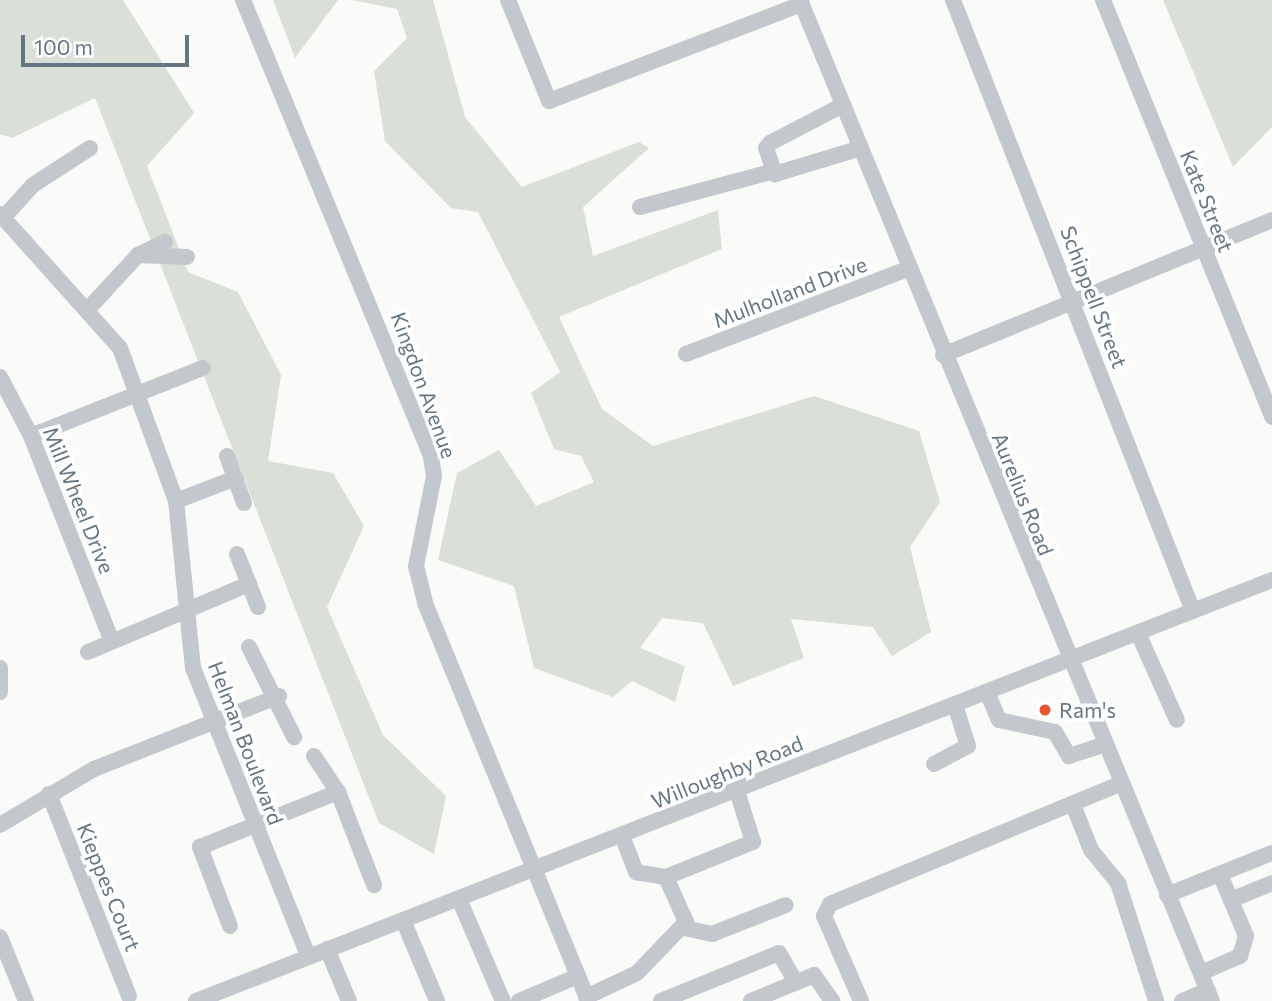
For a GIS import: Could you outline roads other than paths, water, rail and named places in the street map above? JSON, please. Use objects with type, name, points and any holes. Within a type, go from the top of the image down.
[{"type":"street","name":"Kingdon Avenue","points":[[243,0],[431,457],[432,492],[417,552],[422,590],[587,999]]},
{"type":"street","points":[[508,0],[549,101],[801,2]]},
{"type":"street","name":"Schippell Street","points":[[953,0],[1074,301],[1193,611]]},
{"type":"street","name":"Kate Street","points":[[1103,0],[1272,417]]},
{"type":"street","name":"Aurelius Road","points":[[801,2],[1118,785],[1210,995]]},
{"type":"street","points":[[843,104],[770,143],[766,148],[774,171],[783,177],[861,148]]},
{"type":"street","points":[[2,215],[33,185],[90,148]]},
{"type":"street","points":[[640,207],[774,171]]},
{"type":"street","name":"Helman Boulevard","points":[[2,215],[89,308],[120,348],[176,501],[184,614],[193,668],[253,824],[308,956]]},
{"type":"street","points":[[943,355],[1272,220]]},
{"type":"street","points":[[89,308],[138,256],[165,242]]},
{"type":"street","points":[[138,256],[187,257]]},
{"type":"street","name":"Mulholland Drive","points":[[687,354],[909,268]]},
{"type":"street","points":[[31,436],[203,368]]},
{"type":"street","name":"Mill Wheel Drive","points":[[0,377],[31,436],[112,642]]},
{"type":"street","points":[[227,456],[244,503]]},
{"type":"street","points":[[176,501],[236,478]]},
{"type":"street","points":[[237,554],[258,607]]},
{"type":"street","name":"Willoughby Road","points":[[196,1001],[1272,580]]},
{"type":"street","points":[[88,652],[184,614],[249,584]]},
{"type":"street","points":[[1138,633],[1177,720]]},
{"type":"street","points":[[249,647],[279,696],[294,737]]},
{"type":"street","points":[[0,668],[0,692]]},
{"type":"street","points":[[987,692],[999,720],[1055,732],[1069,756],[1103,745]]},
{"type":"street","points":[[0,825],[94,769],[279,696]]},
{"type":"street","points":[[934,764],[968,746],[955,705]]},
{"type":"street","points":[[314,756],[338,792],[374,885]]},
{"type":"street","points":[[862,1001],[824,916],[830,904],[1074,807],[1118,785]]},
{"type":"street","points":[[622,836],[636,872],[666,877],[752,842],[737,791]]},
{"type":"street","points":[[230,926],[200,848],[253,824],[338,792]]},
{"type":"street","name":"Kieppes Court","points":[[49,794],[129,996]]},
{"type":"street","points":[[1074,807],[1091,850],[1118,883],[1156,1001]]},
{"type":"street","points":[[1167,895],[1272,853]]},
{"type":"street","points":[[1201,973],[1240,956],[1246,936],[1220,874]]},
{"type":"street","points":[[666,877],[684,928]]},
{"type":"street","points":[[1231,900],[1272,883]]},
{"type":"street","points":[[459,899],[503,1001]]},
{"type":"street","points":[[684,928],[712,934],[786,905]]},
{"type":"street","points":[[402,920],[437,1001]]},
{"type":"street","points":[[587,999],[637,973],[684,928]]},
{"type":"street","points":[[0,937],[26,1001]]},
{"type":"street","points":[[327,949],[349,1001]]},
{"type":"street","points":[[661,1001],[779,953],[796,983]]},
{"type":"street","points":[[751,1001],[814,975],[832,1001]]},
{"type":"street","points":[[519,1001],[578,976]]},
{"type":"street","points":[[1181,1001],[1210,995]]},
{"type":"place","name":"Ram's","points":[[1045,710]]}]
